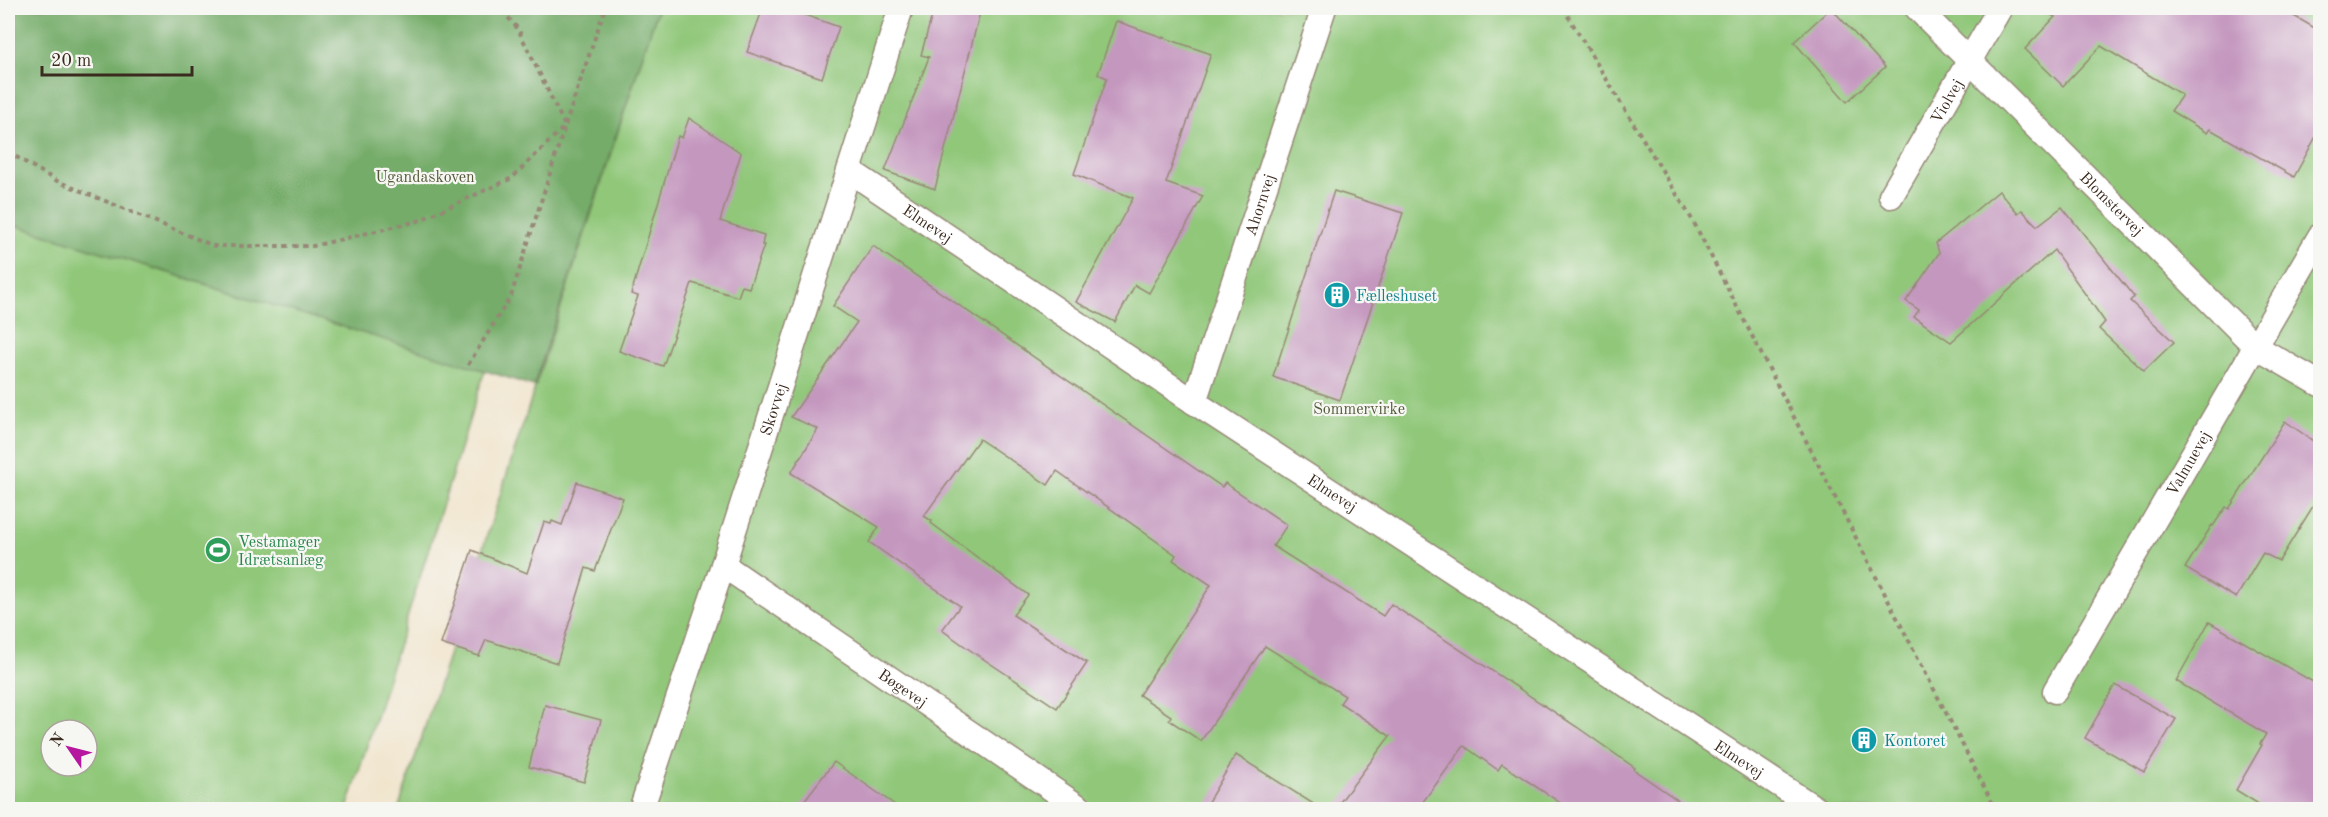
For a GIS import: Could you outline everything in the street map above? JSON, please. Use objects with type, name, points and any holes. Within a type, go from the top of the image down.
[{"type":"lane","name":"Skovvej","points":[[641,810],[723,565],[901,8]]},
{"type":"lane","name":"Ahornvej","points":[[1194,402],[1324,8]]},
{"type":"lane","name":"Blomstervej","points":[[1917,8],[2256,347],[2320,384]]},
{"type":"lane","name":"Violvej","points":[[1890,196],[2000,8]]},
{"type":"lane","name":"Elmevej","points":[[850,171],[1194,402],[1818,810]]},
{"type":"lane","name":"Valmuevej","points":[[2055,691],[2320,236]]},
{"type":"lane","name":"Bøgevej","points":[[723,565],[1083,810]]},
{"type":"path","points":[[500,8],[518,29],[565,126]]},
{"type":"path","points":[[468,365],[511,296],[605,8]]},
{"type":"path","points":[[1563,8],[1693,221],[1996,810]]},
{"type":"path","points":[[8,152],[57,181],[214,246],[313,246],[418,221],[512,178],[565,126]]},
{"type":"green space","name":"Ugandaskoven","points":[[8,8],[658,8],[534,386],[8,223]]},
{"type":"green space","name":"Sommervirke","points":[[658,8],[2320,8],[2320,809],[398,810]]},
{"type":"green space","name":"Vestamager Idrætsanlæg","points":[[8,223],[485,370],[347,809],[8,809]]},
{"type":"building","points":[[763,8],[785,8],[839,27],[822,78],[747,52]]},
{"type":"building","points":[[934,8],[981,8],[935,189],[885,171],[929,57],[921,55]]},
{"type":"building","points":[[1831,8],[1885,67],[1847,102],[1794,42]]},
{"type":"building","points":[[2039,8],[2280,8],[2320,31],[2320,129],[2294,177],[2210,129],[2207,133],[2171,111],[2182,95],[2101,46],[2063,86],[2025,49],[2055,17]]},
{"type":"building","points":[[1116,21],[1211,54],[1166,183],[1203,196],[1149,293],[1135,285],[1115,322],[1076,302],[1133,198],[1074,174],[1107,78],[1098,74]]},
{"type":"building","points":[[689,118],[741,153],[720,221],[764,235],[762,245],[764,245],[749,288],[742,286],[738,297],[692,283],[663,366],[619,351],[638,296],[631,294],[678,136],[682,138]]},
{"type":"building","name":"Fælleshuset","points":[[1334,191],[1403,213],[1340,400],[1273,377]]},
{"type":"building","points":[[1999,191],[2018,213],[2022,210],[2037,226],[2062,207],[2134,297],[2130,301],[2174,342],[2144,371],[2099,329],[2105,322],[2054,250],[1951,342],[1914,317],[1919,310],[1906,301],[1939,253],[1936,243]]},
{"type":"building","points":[[873,246],[1222,487],[1225,483],[1287,525],[1273,546],[1383,616],[1391,604],[1577,727],[1692,810],[1571,810],[1502,764],[1498,770],[1464,746],[1417,810],[1334,810],[1390,736],[1340,703],[1345,696],[1265,646],[1201,741],[1169,720],[1171,716],[1139,695],[1211,585],[1173,560],[1176,555],[1057,471],[1048,485],[979,439],[924,516],[1028,595],[1013,615],[1087,663],[1057,708],[973,652],[942,630],[960,606],[869,542],[879,527],[791,473],[818,429],[791,417],[857,322],[833,306]]},
{"type":"building","points":[[2285,421],[2320,446],[2320,495],[2279,561],[2263,553],[2236,598],[2185,568],[2212,525],[2226,507],[2229,509]]},
{"type":"building","points":[[577,482],[623,498],[595,571],[586,568],[557,663],[486,640],[479,656],[441,644],[472,550],[527,573],[544,522],[551,524],[552,521],[562,525]]},
{"type":"building","points":[[2209,622],[2320,686],[2320,810],[2268,810],[2236,790],[2266,734],[2176,681]]},
{"type":"building","points":[[2115,685],[2176,719],[2144,772],[2085,738]]},
{"type":"building","points":[[545,705],[601,720],[584,782],[529,767]]},
{"type":"building","points":[[1236,755],[1323,810],[1203,810]]},
{"type":"building","points":[[834,762],[902,810],[797,810]]},
{"type":"place","name":"Fælleshuset","points":[[1337,295]]},
{"type":"place","name":"Vestamager Idrætsanlæg","points":[[218,550]]},
{"type":"place","name":"Kontoret","points":[[1864,740]]}]
